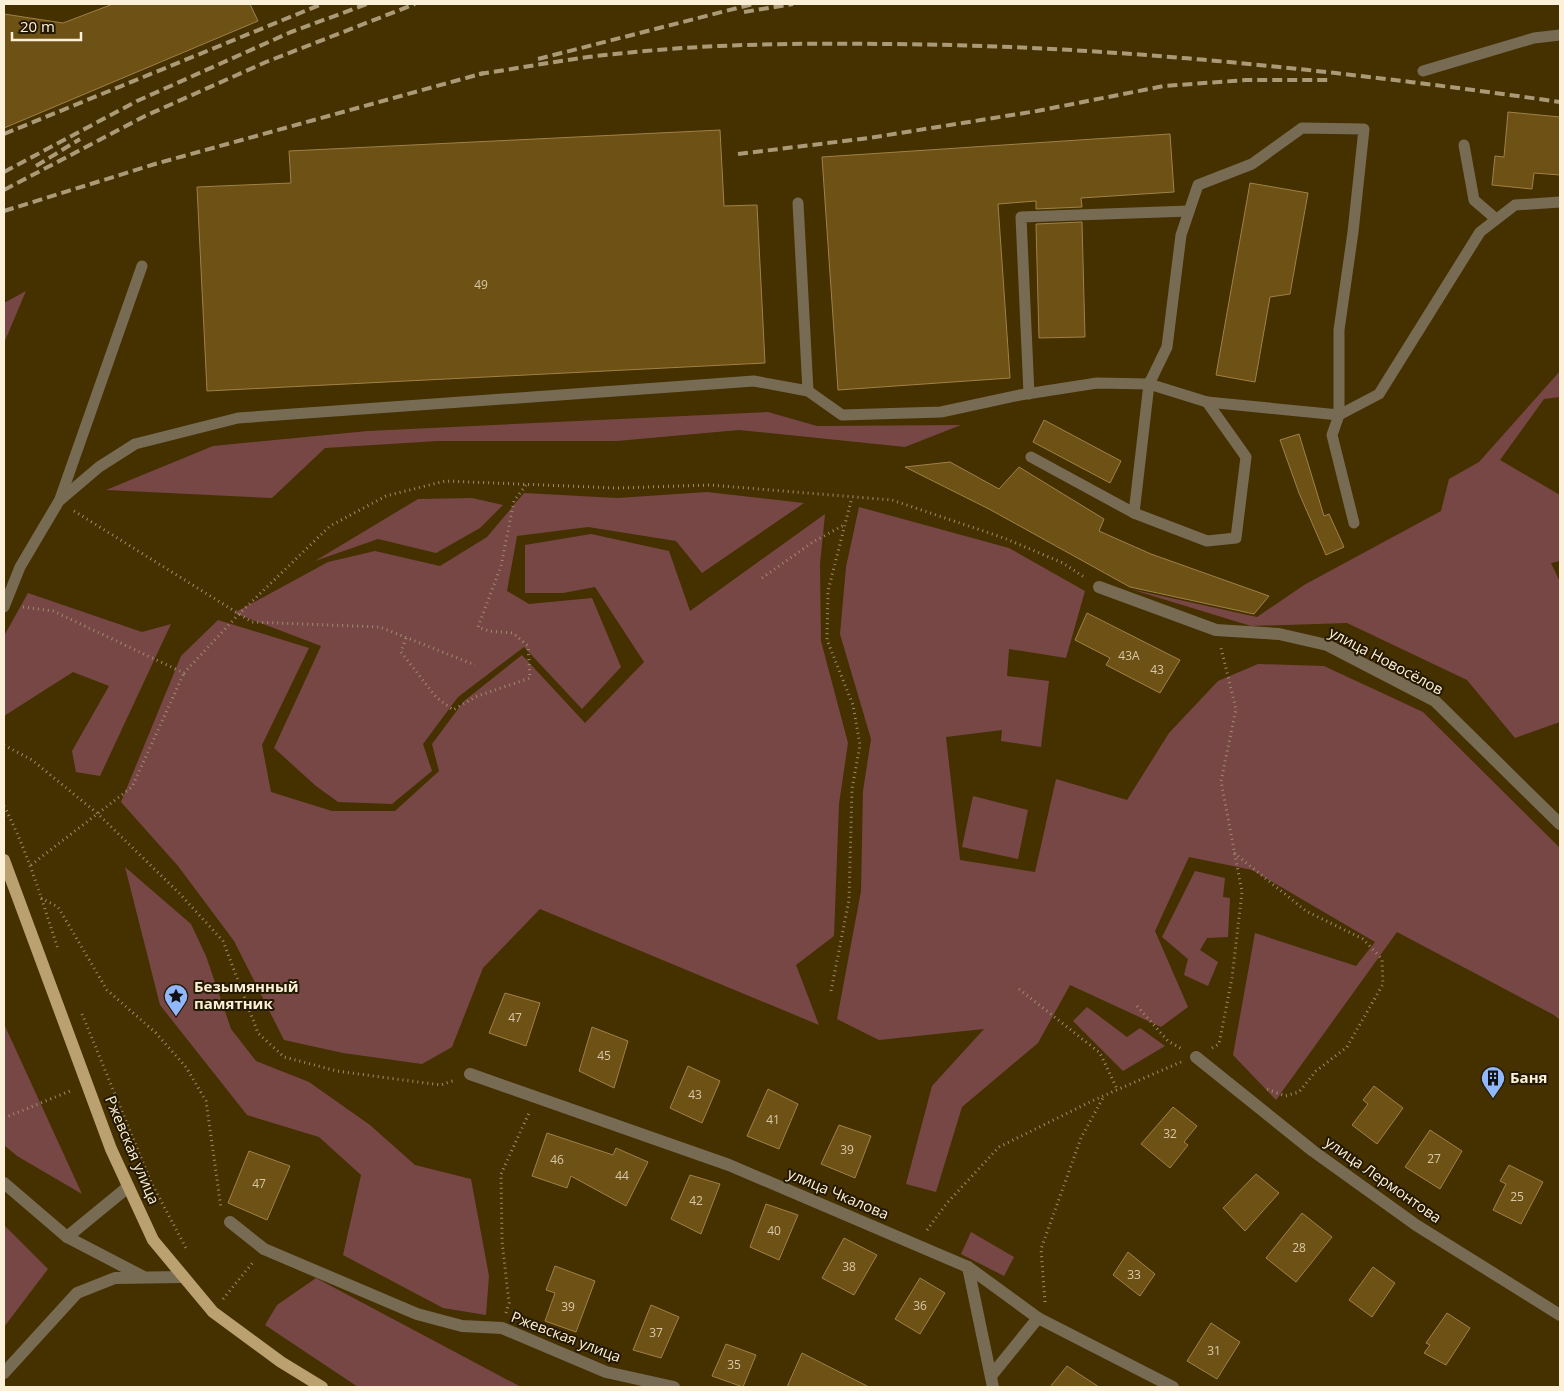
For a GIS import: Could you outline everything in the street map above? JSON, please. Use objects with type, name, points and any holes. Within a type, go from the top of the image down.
[{"type":"main road","name":"Ржевская улица","points":[[4,860],[87,1084],[128,1186],[153,1240],[213,1312],[281,1362],[322,1387]]},
{"type":"street","name":"улица Новосёлов","points":[[1099,587],[1216,630],[1279,634],[1327,645],[1435,701],[1560,824]]},
{"type":"street","name":"улица Лермонтова","points":[[1196,1057],[1313,1151],[1416,1225],[1560,1315]]},
{"type":"street","name":"улица Чкалова","points":[[470,1074],[729,1165],[968,1266],[1038,1318],[1173,1387]]},
{"type":"street","points":[[4,1183],[67,1237],[144,1277]]},
{"type":"street","points":[[67,1237],[128,1186]]},
{"type":"street","name":"Ржевская улица","points":[[230,1222],[264,1249],[417,1314],[462,1326],[502,1328],[606,1372],[674,1387]]},
{"type":"street","points":[[968,1266],[992,1381]]},
{"type":"street","points":[[4,1373],[77,1293],[115,1278],[182,1277]]},
{"type":"street","points":[[992,1381],[1038,1318]]},
{"type":"lane","points":[[1422,71],[1534,38],[1560,35]]},
{"type":"lane","points":[[1134,513],[1149,384],[1167,347],[1181,235],[1198,185],[1252,164],[1302,128],[1364,130],[1353,232],[1339,330],[1339,415],[1332,435],[1354,523]]},
{"type":"lane","points":[[1464,145],[1474,200],[1496,219]]},
{"type":"lane","points":[[59,501],[99,467],[135,444],[238,418],[754,381],[808,391],[842,415],[941,412],[1029,394],[1096,383],[1149,384],[1207,402],[1339,415],[1379,394],[1480,232],[1515,205],[1560,202]]},
{"type":"lane","points":[[798,203],[808,391]]},
{"type":"lane","points":[[1029,394],[1021,217],[1189,211]]},
{"type":"lane","points":[[4,606],[20,566],[59,501],[142,266]]},
{"type":"lane","points":[[1031,457],[1134,513],[1207,540],[1236,538],[1246,458],[1207,402]]},
{"type":"path","points":[[31,865],[132,787],[184,673],[239,614],[330,526],[386,496],[444,481],[617,488],[710,485],[802,491],[892,500],[1004,538],[1063,563],[1099,587]]},
{"type":"path","points":[[406,638],[401,652],[436,697],[453,710],[475,698],[530,678],[528,646],[513,633],[488,631],[478,627],[501,566],[514,501],[526,484]]},
{"type":"path","points":[[831,991],[849,900],[852,789],[860,745],[853,705],[827,640],[828,591],[852,497]]},
{"type":"path","points":[[59,501],[252,622],[380,627],[475,665]]},
{"type":"path","points":[[762,578],[813,542],[845,525]]},
{"type":"path","points":[[4,606],[53,611],[184,673]]},
{"type":"path","points":[[916,1244],[947,1203],[999,1147],[1104,1095],[1196,1057],[1219,1044],[1230,988],[1242,892],[1221,781],[1236,709],[1216,630]]},
{"type":"path","points":[[4,745],[32,760],[97,813],[179,893],[223,941],[258,1033],[284,1057],[337,1071],[440,1085],[470,1074]]},
{"type":"path","points":[[4,806],[31,865],[59,953]]},
{"type":"path","points":[[1234,853],[1306,911],[1363,939],[1382,959],[1383,984],[1347,1047],[1316,1071],[1299,1092],[1285,1096],[1262,1086]]},
{"type":"path","points":[[35,895],[58,907],[107,990],[156,1033],[186,1067],[206,1101],[220,1205],[230,1222]]},
{"type":"path","points":[[1019,989],[1100,1053],[1117,1089]]},
{"type":"path","points":[[1137,1006],[1168,1041],[1196,1057]]},
{"type":"path","points":[[79,1007],[152,1182],[190,1258]]},
{"type":"path","points":[[1213,1048],[1220,1053]]},
{"type":"path","points":[[4,1118],[87,1084]]},
{"type":"path","points":[[1038,1318],[1045,1306],[1041,1248],[1082,1138],[1104,1095]]},
{"type":"path","points":[[502,1328],[509,1302],[502,1241],[501,1174],[536,1097]]},
{"type":"path","points":[[213,1312],[264,1249]]},
{"type":"shaded area","points":[[26,291],[4,343],[4,303]]},
{"type":"shaded area","points":[[1560,371],[1560,397],[1544,399],[1500,460],[1560,495],[1560,561],[1551,563],[1560,582],[1560,722],[1515,738],[1467,680],[1347,623],[1251,626],[1130,589],[1257,617],[1304,585],[1441,511],[1449,479],[1479,462]]},
{"type":"shaded area","points":[[768,412],[817,426],[961,425],[905,447],[739,430],[617,441],[438,441],[325,448],[272,498],[106,490],[213,446],[368,431]]},
{"type":"shaded area","points":[[707,492],[804,503],[702,573],[676,541],[588,527],[517,536],[507,591],[529,604],[592,598],[621,667],[582,709],[524,647],[458,697],[423,744],[432,771],[392,804],[338,802],[316,786],[274,748],[321,646],[234,613],[328,562],[375,551],[440,566],[487,537],[524,493],[617,498]]},
{"type":"shaded area","points":[[472,498],[503,505],[480,528],[436,553],[378,539],[315,561],[418,499]]},
{"type":"shaded area","points":[[859,507],[1009,548],[1085,591],[1066,658],[1009,649],[1007,676],[1049,681],[1041,747],[1001,741],[1002,730],[946,737],[960,860],[1035,872],[1056,779],[1127,800],[1169,733],[1218,681],[1258,664],[1324,666],[1423,712],[1560,848],[1560,1020],[1554,1015],[1397,932],[1276,1100],[1233,1055],[1255,933],[1356,966],[1375,942],[1252,870],[1189,857],[1155,931],[1188,1007],[1161,1027],[1070,985],[1038,1043],[962,1107],[936,1192],[906,1184],[932,1086],[984,1029],[879,1040],[837,1019],[861,891],[863,791],[871,739],[840,634],[846,567]]},
{"type":"shaded area","points":[[825,514],[820,564],[821,641],[848,743],[839,804],[834,936],[796,965],[819,1025],[540,909],[483,968],[452,1047],[422,1064],[343,1053],[284,1040],[234,941],[178,866],[121,802],[181,656],[218,620],[309,648],[262,745],[271,792],[332,811],[395,811],[439,771],[432,744],[464,701],[522,655],[585,723],[644,662],[595,587],[563,593],[525,593],[525,545],[591,534],[669,551],[690,611]]},
{"type":"shaded area","points":[[28,593],[142,632],[171,624],[100,776],[76,772],[72,751],[109,686],[73,672],[4,716],[4,636]]},
{"type":"shaded area","points":[[973,796],[1028,810],[1018,859],[962,847]]},
{"type":"shaded area","points":[[125,867],[191,924],[206,956],[231,1029],[256,1061],[309,1082],[370,1125],[415,1165],[471,1179],[489,1276],[486,1315],[443,1308],[343,1255],[361,1175],[319,1137],[247,1115],[160,1005]]},
{"type":"shaded area","points":[[1195,871],[1225,878],[1223,897],[1230,898],[1228,937],[1207,938],[1200,950],[1218,962],[1208,986],[1184,975],[1188,959],[1162,937]]},
{"type":"shaded area","points":[[1087,1007],[1127,1037],[1140,1028],[1165,1046],[1123,1071],[1073,1021]]},
{"type":"shaded area","points":[[4,1024],[82,1194],[17,1156],[4,1145]]},
{"type":"shaded area","points":[[4,1225],[48,1269],[4,1327]]},
{"type":"shaded area","points":[[971,1232],[1014,1257],[1004,1276],[961,1254]]},
{"type":"shaded area","points":[[316,1278],[521,1387],[358,1387],[265,1325],[277,1305]]},
{"type":"building","points":[[113,4],[250,4],[258,21],[4,128],[4,14],[63,23]]},
{"type":"building","points":[[1508,112],[1560,117],[1560,175],[1534,173],[1532,189],[1492,185],[1495,156],[1504,157]]},
{"type":"building","points":[[720,130],[724,206],[757,205],[765,363],[207,391],[197,187],[291,183],[289,151]]},
{"type":"building","points":[[1170,134],[1174,192],[1081,198],[1082,207],[1036,209],[1036,201],[998,204],[1010,378],[838,390],[822,157]]},
{"type":"building","points":[[1250,183],[1308,193],[1290,294],[1270,297],[1255,382],[1216,375]]},
{"type":"building","points":[[1082,222],[1085,337],[1039,338],[1036,224]]},
{"type":"building","points":[[1044,420],[1121,461],[1110,483],[1033,442]]},
{"type":"building","points":[[1299,434],[1324,516],[1329,514],[1344,547],[1326,555],[1299,493],[1280,440]]},
{"type":"building","points":[[950,462],[999,489],[1019,467],[1104,519],[1099,531],[1151,554],[1269,596],[1254,614],[1130,587],[989,509],[905,467]]},
{"type":"building","points":[[1087,613],[1180,660],[1160,693],[1106,665],[1110,658],[1075,640]]},
{"type":"building","points":[[505,993],[540,1003],[526,1046],[489,1033]]},
{"type":"building","points":[[592,1027],[628,1041],[614,1088],[579,1071]]},
{"type":"building","points":[[688,1066],[720,1081],[702,1123],[670,1108]]},
{"type":"building","points":[[1374,1086],[1403,1108],[1377,1144],[1352,1125],[1368,1104],[1363,1100]]},
{"type":"building","points":[[768,1089],[798,1104],[779,1149],[747,1136]]},
{"type":"building","points":[[1173,1107],[1197,1126],[1184,1142],[1188,1145],[1170,1168],[1141,1144]]},
{"type":"building","points":[[839,1125],[871,1136],[855,1178],[821,1164]]},
{"type":"building","points":[[1430,1130],[1462,1151],[1440,1189],[1405,1167]]},
{"type":"building","points":[[547,1133],[613,1155],[616,1148],[648,1162],[626,1206],[571,1176],[567,1188],[532,1176]]},
{"type":"building","points":[[249,1151],[290,1166],[267,1220],[228,1203]]},
{"type":"building","points":[[1509,1165],[1543,1182],[1521,1224],[1493,1210],[1506,1184],[1500,1181]]},
{"type":"building","points":[[1256,1174],[1279,1193],[1245,1231],[1223,1208]]},
{"type":"building","points":[[690,1175],[720,1184],[701,1234],[671,1219]]},
{"type":"building","points":[[766,1204],[798,1215],[779,1260],[750,1247]]},
{"type":"building","points":[[1302,1213],[1332,1237],[1296,1282],[1266,1258]]},
{"type":"building","points":[[844,1238],[877,1255],[854,1295],[822,1278]]},
{"type":"building","points":[[1128,1252],[1155,1274],[1140,1296],[1113,1275]]},
{"type":"building","points":[[555,1266],[595,1281],[576,1332],[545,1321],[555,1293],[546,1290]]},
{"type":"building","points":[[1373,1267],[1395,1283],[1372,1317],[1349,1300]]},
{"type":"building","points":[[920,1278],[945,1293],[920,1334],[895,1319]]},
{"type":"building","points":[[651,1305],[679,1317],[661,1358],[633,1350]]},
{"type":"building","points":[[1447,1313],[1470,1328],[1446,1365],[1424,1353],[1430,1345],[1426,1343]]},
{"type":"building","points":[[1211,1323],[1240,1342],[1217,1379],[1187,1361]]},
{"type":"building","points":[[726,1344],[756,1355],[743,1387],[712,1376]]},
{"type":"building","points":[[802,1353],[869,1387],[787,1387]]},
{"type":"building","points":[[1067,1366],[1099,1387],[1050,1387]]},
{"type":"railway","points":[[4,134],[322,4]]},
{"type":"railway","points":[[4,172],[137,101],[291,32],[367,4]]},
{"type":"railway","points":[[4,190],[145,116],[266,62],[415,4]]},
{"type":"railway","points":[[538,59],[753,4]]},
{"type":"railway","points":[[744,12],[793,4]]},
{"type":"railway","points":[[479,74],[588,57],[689,48],[817,44],[966,45],[1137,54],[1222,61],[1476,90],[1560,102]]},
{"type":"railway","points":[[4,211],[155,164],[484,73]]},
{"type":"railway","points":[[738,154],[869,138],[1037,111],[1164,86],[1246,80],[1332,80]]},
{"type":"railway","points":[[36,166],[80,139]]},
{"type":"place","name":"Безымянный памятник","points":[[176,1017]]},
{"type":"place","name":"Баня","points":[[1493,1099]]}]
